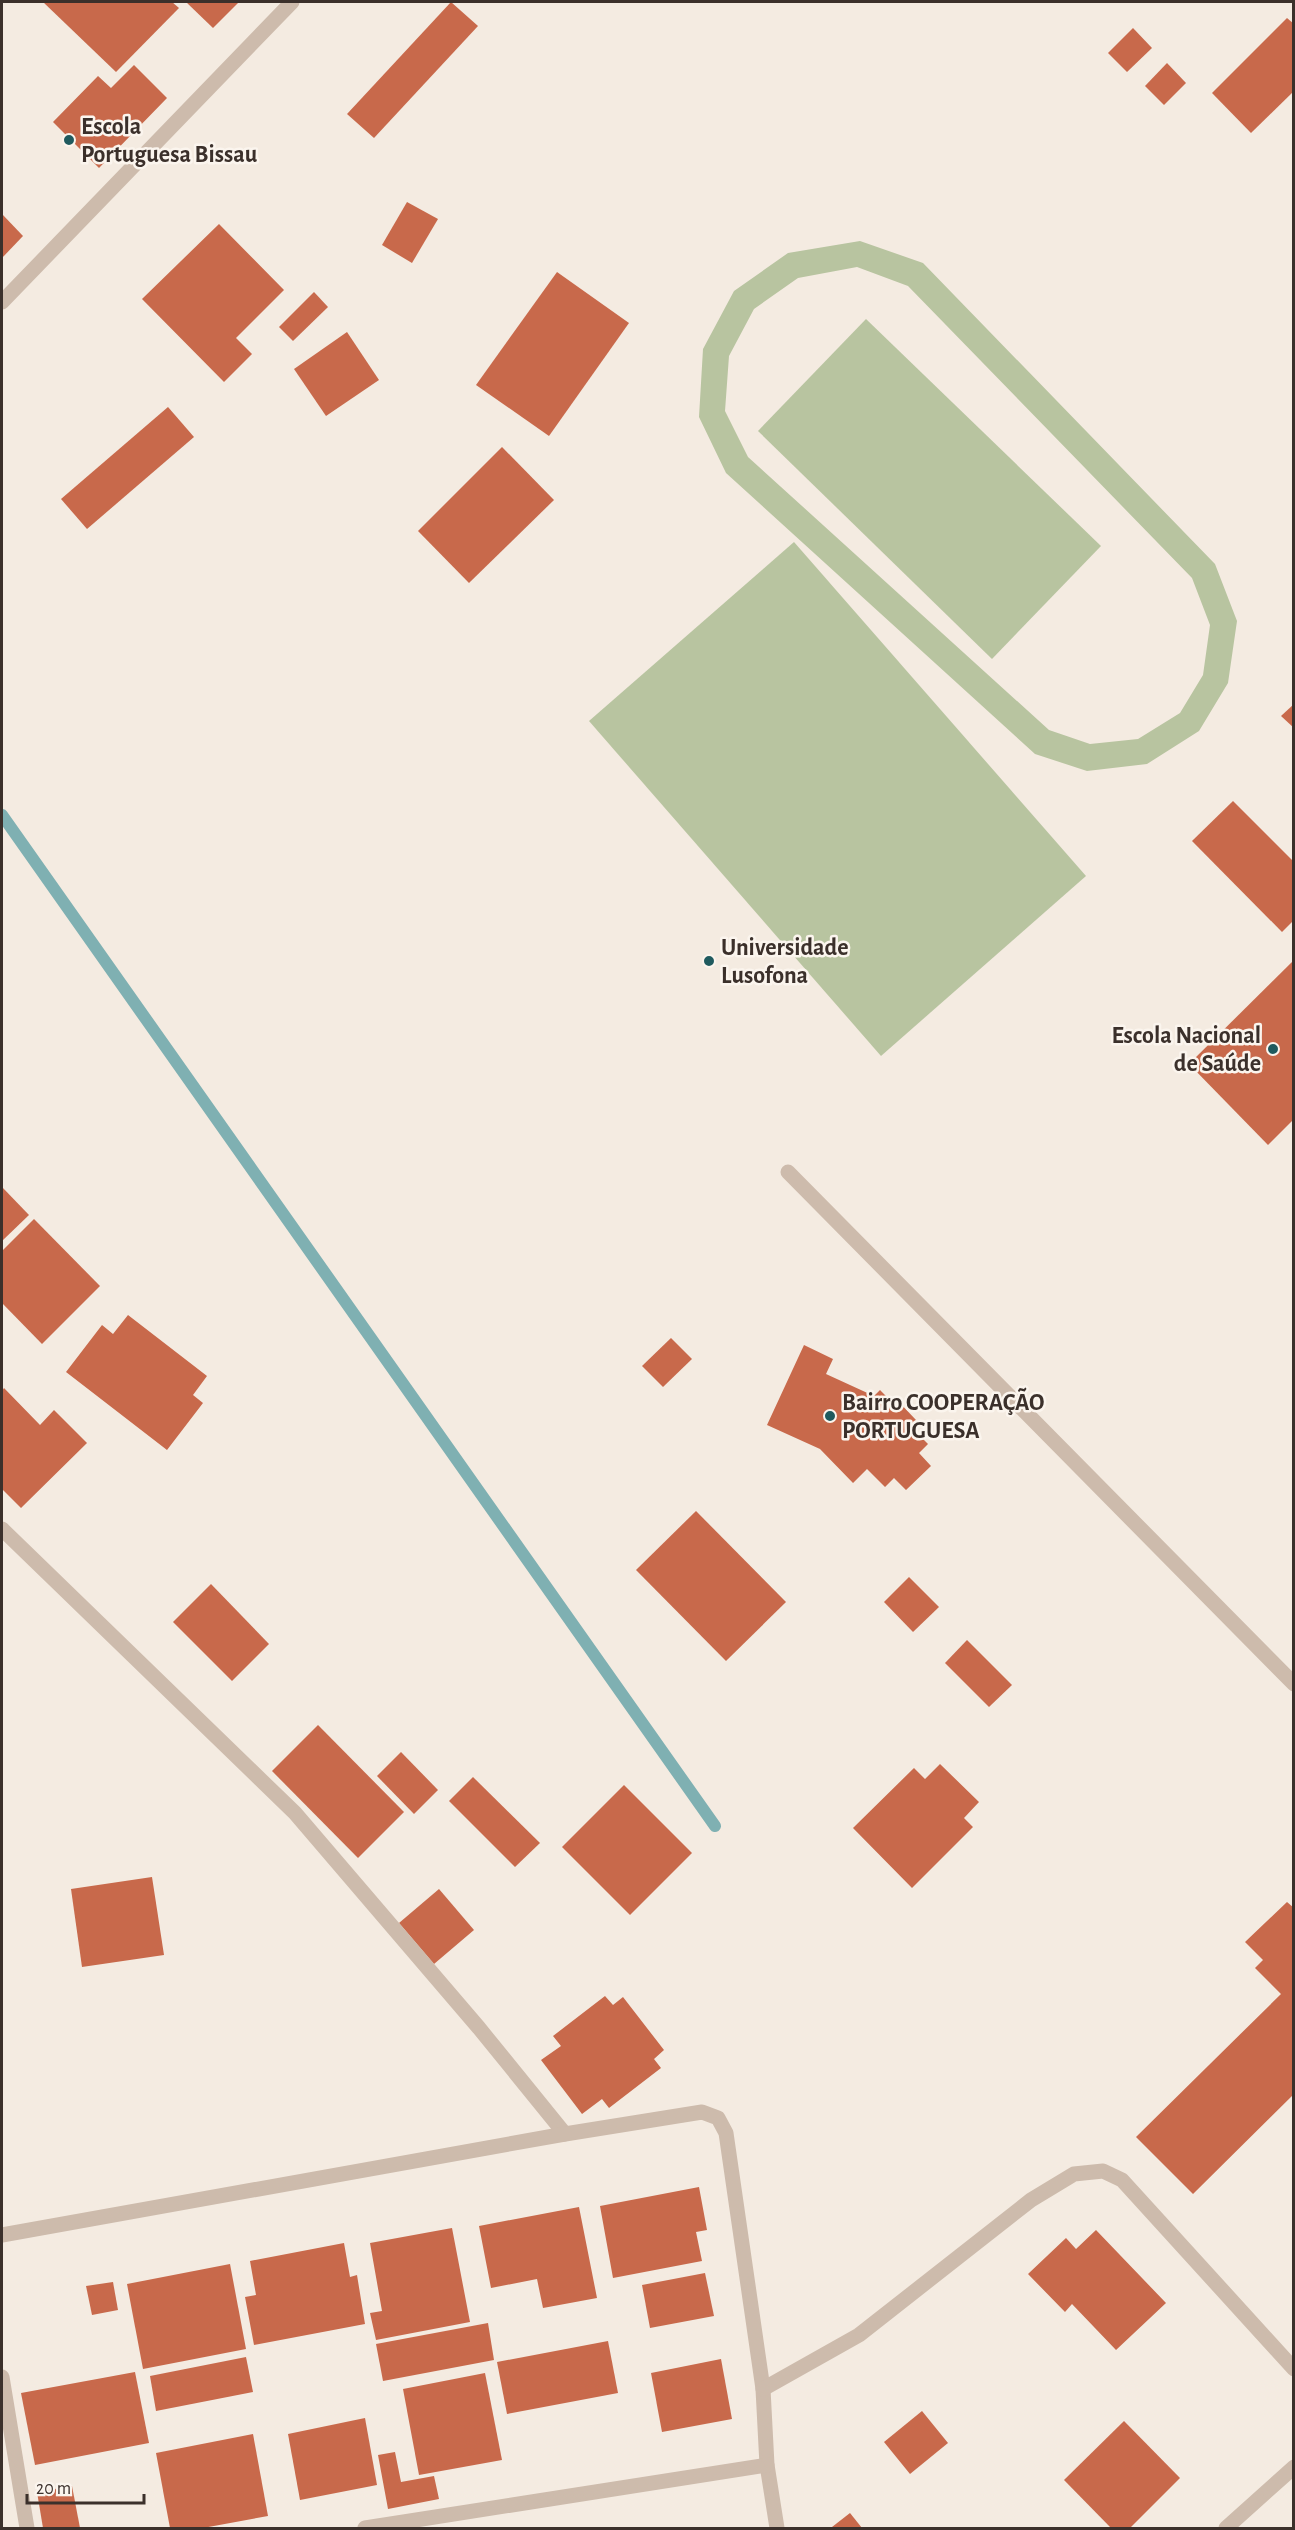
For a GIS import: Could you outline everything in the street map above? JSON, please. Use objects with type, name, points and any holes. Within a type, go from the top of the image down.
[{"type":"street","points":[[2,302],[292,2]]},
{"type":"street","points":[[788,1172],[1293,1684]]},
{"type":"street","points":[[2,1529],[295,1813],[479,2028],[565,2134]]},
{"type":"street","points":[[2,2235],[565,2134],[702,2112],[718,2118],[726,2133],[763,2389],[767,2465],[777,2529]]},
{"type":"street","points":[[763,2389],[859,2335],[1031,2200],[1074,2174],[1103,2171],[1122,2180],[1293,2369]]},
{"type":"street","points":[[2,2377],[27,2529]]},
{"type":"street","points":[[365,2529],[767,2465]]},
{"type":"street","points":[[1226,2529],[1293,2467]]},
{"type":"green space","points":[[860,241],[923,263],[1215,564],[1237,621],[1228,683],[1199,731],[1147,764],[1087,771],[1035,754],[726,473],[699,417],[703,349],[734,291],[788,253]],"holes":[[[857,267],[908,286],[1192,578],[1210,625],[1203,675],[1180,713],[1138,739],[1090,744],[1049,730],[748,457],[725,411],[729,356],[754,309],[798,278]]]},
{"type":"green space","points":[[866,319],[1101,546],[992,659],[758,431]]},
{"type":"green space","points":[[794,542],[1086,876],[881,1056],[589,721]]},
{"type":"building","points":[[43,2],[172,2],[179,8],[116,72]]},
{"type":"building","points":[[186,2],[239,2],[213,28]]},
{"type":"building","points":[[451,2],[478,26],[374,138],[347,114]]},
{"type":"building","points":[[1287,18],[1294,24],[1294,91],[1251,133],[1212,93]]},
{"type":"building","points":[[1133,28],[1152,48],[1127,72],[1108,53]]},
{"type":"building","points":[[1167,63],[1186,83],[1164,105],[1145,86]]},
{"type":"building","points":[[134,65],[167,98],[99,168],[53,122],[98,76],[111,88]]},
{"type":"building","points":[[407,202],[438,219],[412,263],[382,245]]},
{"type":"building","points":[[2,214],[23,236],[2,258]]},
{"type":"building","points":[[219,224],[284,290],[236,338],[252,354],[224,382],[142,299]]},
{"type":"building","points":[[557,272],[629,323],[549,436],[476,385]]},
{"type":"building","points":[[314,292],[328,307],[293,341],[279,327]]},
{"type":"building","points":[[347,332],[379,380],[326,416],[294,369]]},
{"type":"building","points":[[168,407],[194,437],[87,529],[61,499]]},
{"type":"building","points":[[502,447],[554,500],[469,583],[418,531]]},
{"type":"building","points":[[1294,704],[1294,728],[1281,716]]},
{"type":"building","points":[[1233,801],[1294,862],[1294,920],[1282,932],[1192,841]]},
{"type":"building","points":[[1294,960],[1294,1119],[1268,1145],[1189,1064]]},
{"type":"building","points":[[2,1187],[29,1215],[2,1241]]},
{"type":"building","points":[[34,1219],[100,1286],[42,1344],[2,1303],[2,1251]]},
{"type":"building","points":[[128,1315],[207,1376],[193,1395],[203,1403],[167,1450],[66,1372],[102,1325],[113,1334]]},
{"type":"building","points":[[671,1338],[692,1359],[663,1387],[642,1366]]},
{"type":"building","points":[[804,1345],[833,1359],[826,1374],[874,1396],[880,1390],[892,1402],[896,1399],[916,1420],[910,1426],[928,1444],[919,1453],[931,1466],[906,1490],[894,1478],[885,1487],[867,1469],[853,1483],[820,1449],[767,1425]]},
{"type":"building","points":[[4,1388],[40,1425],[54,1410],[87,1443],[21,1508],[2,1489],[2,1391]]},
{"type":"building","points":[[696,1511],[786,1602],[726,1661],[636,1570]]},
{"type":"building","points":[[909,1577],[939,1607],[913,1632],[884,1602]]},
{"type":"building","points":[[211,1584],[269,1644],[232,1681],[173,1622]]},
{"type":"building","points":[[967,1640],[1012,1685],[989,1707],[945,1663]]},
{"type":"building","points":[[318,1725],[404,1812],[358,1858],[272,1771]]},
{"type":"building","points":[[401,1752],[438,1790],[414,1814],[377,1776]]},
{"type":"building","points":[[940,1764],[979,1802],[964,1818],[973,1827],[912,1888],[853,1828],[914,1768],[925,1779]]},
{"type":"building","points":[[473,1777],[540,1843],[515,1867],[449,1801]]},
{"type":"building","points":[[624,1785],[692,1853],[630,1915],[562,1847]]},
{"type":"building","points":[[152,1877],[164,1955],[82,1967],[71,1889]]},
{"type":"building","points":[[439,1889],[474,1930],[434,1964],[399,1923]]},
{"type":"building","points":[[1287,1902],[1294,1908],[1294,2094],[1193,2194],[1136,2137],[1281,1994],[1255,1968],[1263,1960],[1245,1942]]},
{"type":"building","points":[[605,1996],[613,2005],[623,1997],[664,2050],[654,2059],[661,2068],[609,2108],[602,2099],[582,2114],[541,2060],[561,2046],[553,2036]]},
{"type":"building","points":[[699,2187],[707,2230],[696,2232],[702,2261],[613,2278],[600,2206]]},
{"type":"building","points":[[579,2207],[597,2298],[543,2308],[537,2279],[491,2288],[479,2226]]},
{"type":"building","points":[[452,2228],[470,2322],[376,2340],[370,2313],[382,2311],[370,2243]]},
{"type":"building","points":[[1096,2230],[1166,2303],[1116,2350],[1072,2304],[1065,2312],[1028,2274],[1066,2238],[1076,2249]]},
{"type":"building","points":[[344,2243],[350,2277],[357,2275],[365,2324],[254,2345],[245,2297],[256,2295],[250,2261]]},
{"type":"building","points":[[230,2264],[246,2349],[143,2369],[127,2284]]},
{"type":"building","points":[[705,2273],[714,2316],[650,2328],[642,2285]]},
{"type":"building","points":[[113,2282],[118,2310],[92,2315],[86,2286]]},
{"type":"building","points":[[488,2323],[494,2360],[383,2381],[376,2344]]},
{"type":"building","points":[[608,2341],[618,2393],[507,2414],[497,2362]]},
{"type":"building","points":[[246,2357],[253,2392],[156,2411],[150,2376]]},
{"type":"building","points":[[721,2359],[732,2419],[662,2432],[651,2373]]},
{"type":"building","points":[[135,2372],[149,2443],[35,2465],[21,2393]]},
{"type":"building","points":[[485,2373],[502,2460],[419,2475],[403,2389]]},
{"type":"building","points":[[922,2411],[948,2443],[910,2474],[884,2442]]},
{"type":"building","points":[[365,2418],[377,2485],[300,2500],[288,2434]]},
{"type":"building","points":[[1124,2421],[1180,2478],[1130,2528],[1111,2528],[1064,2480]]},
{"type":"building","points":[[253,2434],[268,2516],[203,2528],[170,2528],[156,2453]]},
{"type":"building","points":[[395,2452],[401,2482],[434,2476],[439,2499],[388,2509],[378,2455]]},
{"type":"building","points":[[72,2486],[80,2528],[43,2528],[37,2492]]},
{"type":"building","points":[[850,2513],[862,2528],[832,2527]]},
{"type":"waterway","points":[[2,815],[715,1826]]},
{"type":"place","name":"Escola Portuguesa Bissau","points":[[69,140]]},
{"type":"place","name":"Universidade Lusofona","points":[[709,961]]},
{"type":"place","name":"Escola Nacional de Saúde","points":[[1273,1049]]},
{"type":"place","name":"Bairro COOPERAÇÃO PORTUGUESA","points":[[830,1416]]}]
